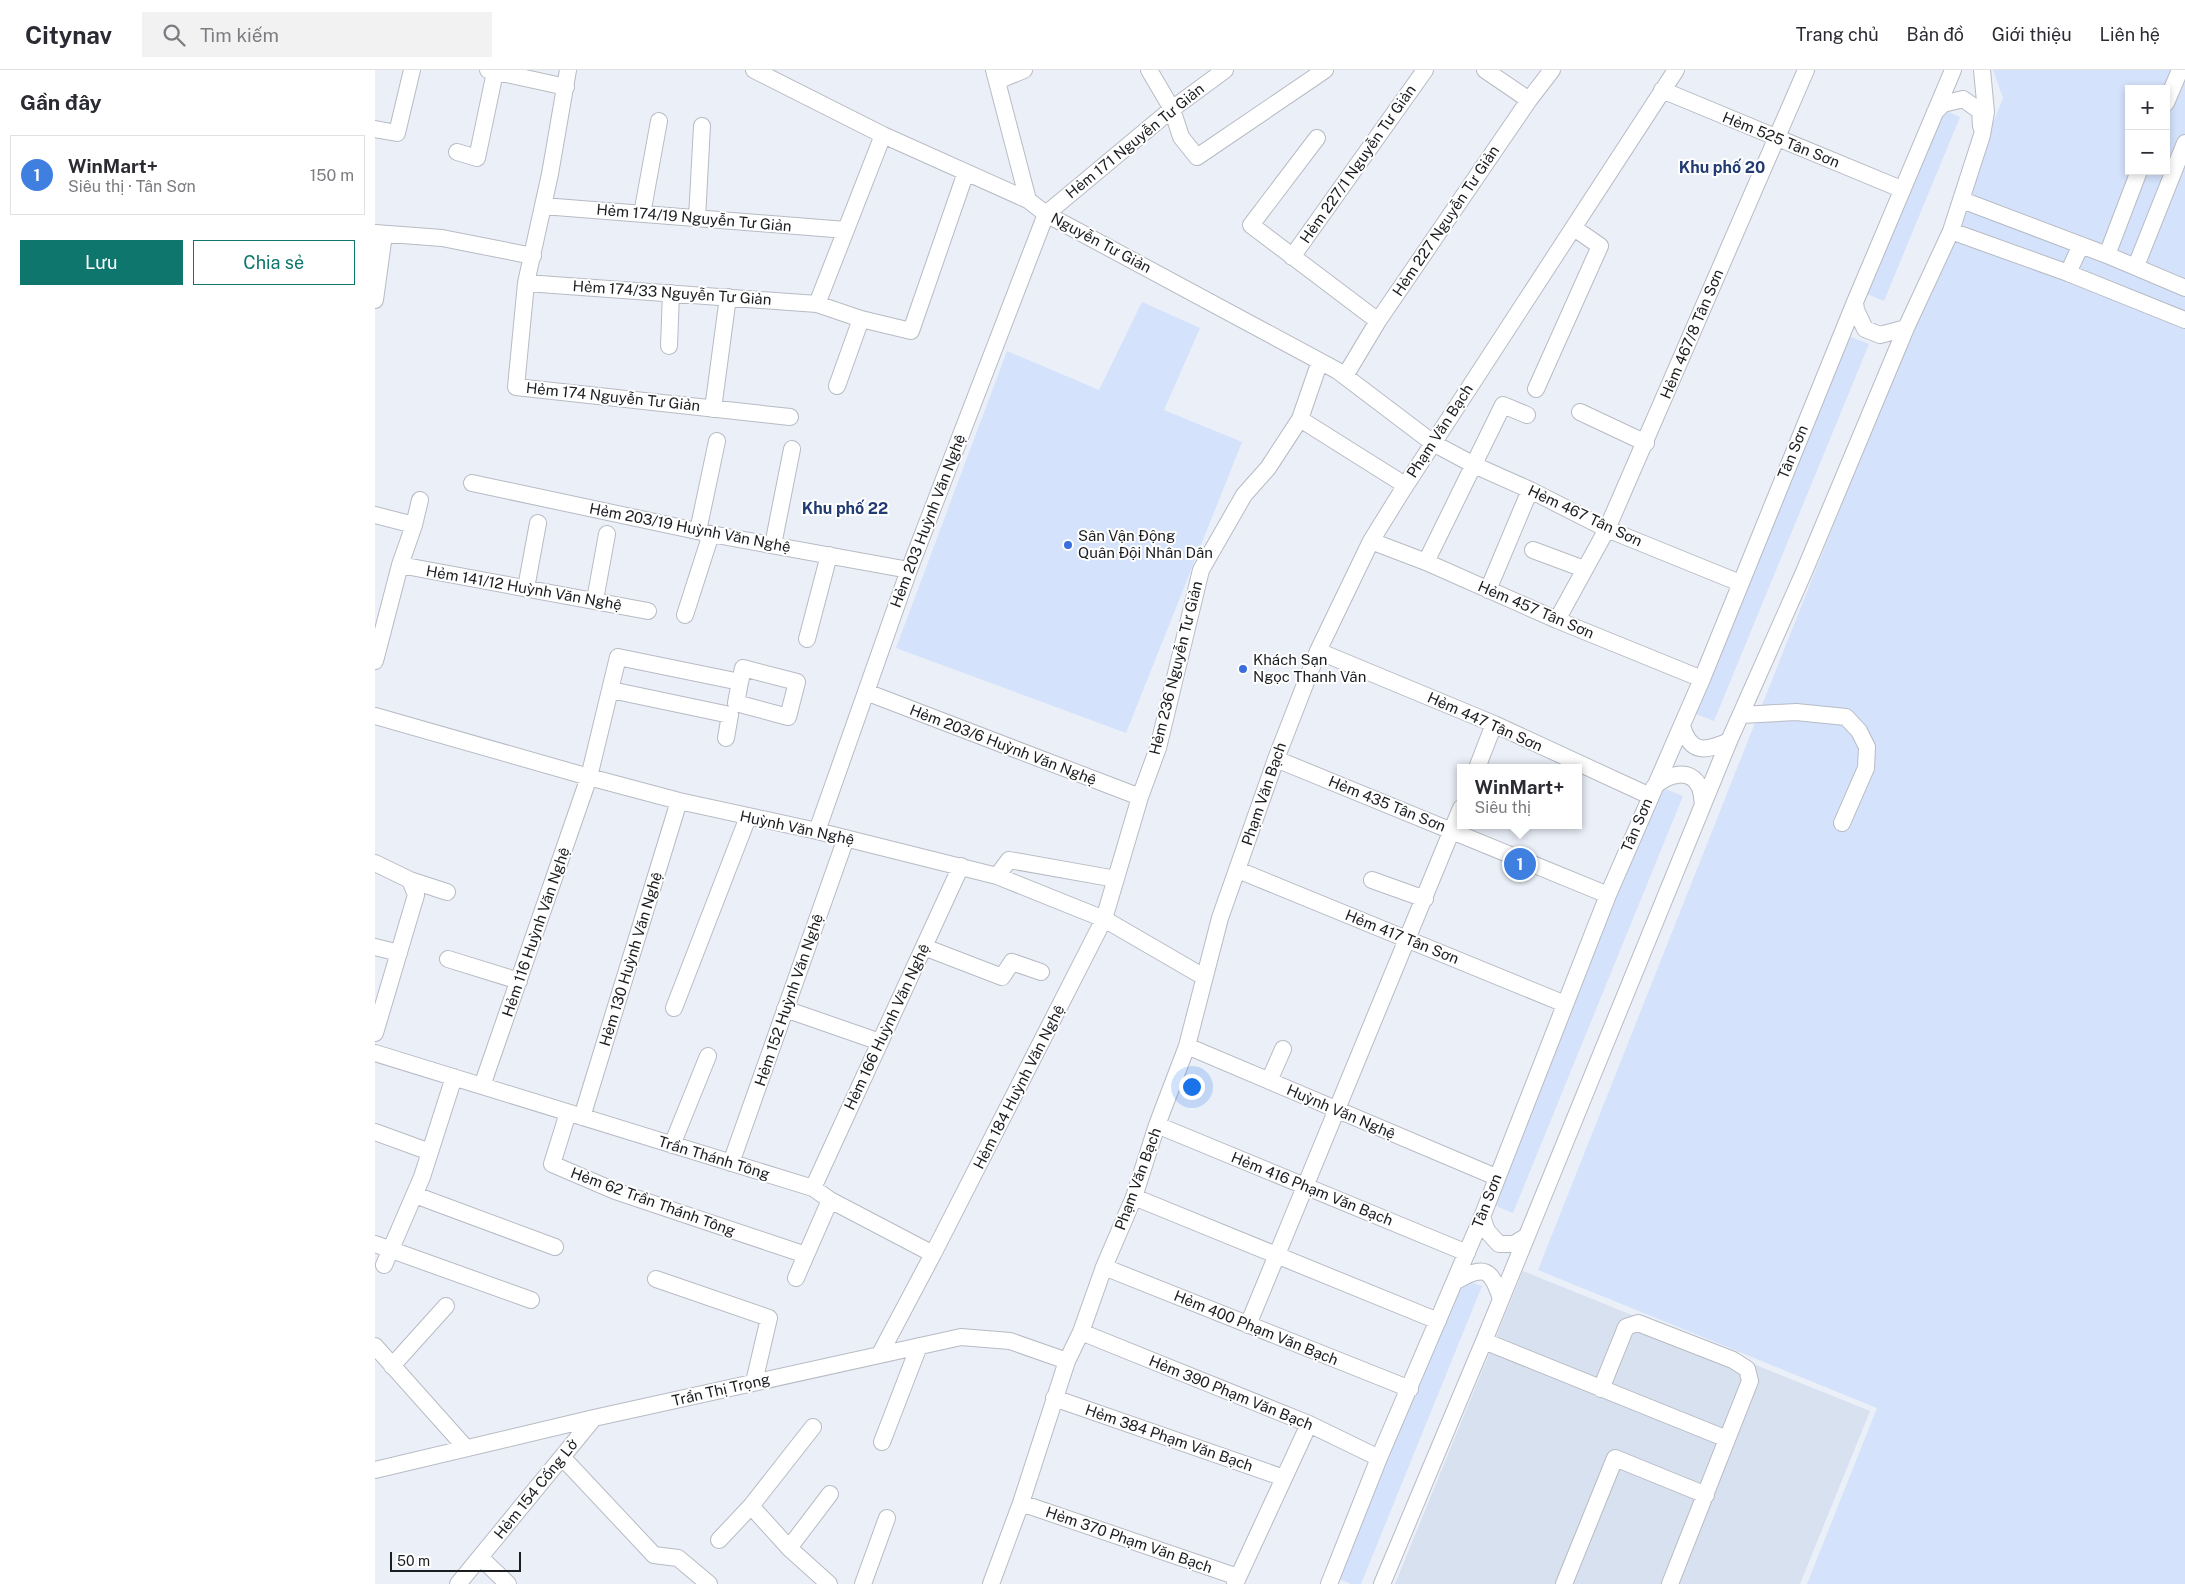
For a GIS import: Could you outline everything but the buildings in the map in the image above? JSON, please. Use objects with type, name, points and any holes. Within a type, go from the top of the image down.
[{"type":"street","points":[[375,130],[397,132],[412,70]]},
{"type":"street","name":"Hẻm 174 Nguyễn Tư Giản","points":[[568,70],[543,206],[526,283],[516,387],[790,417]]},
{"type":"street","name":"Nguyễn Tư Giản","points":[[754,70],[883,135],[1028,200],[1046,214],[1320,361],[1345,376],[1433,443]]},
{"type":"street","points":[[1024,70],[995,75],[1028,200]]},
{"type":"street","points":[[1149,70],[1172,109],[1181,137],[1197,157],[1325,70]]},
{"type":"street","name":"Hẻm 171 Nguyễn Tư Giản","points":[[1046,214],[1172,109],[1225,70]]},
{"type":"street","name":"Hẻm 227/1 Nguyễn Tư Giản","points":[[1292,257],[1425,70]]},
{"type":"street","points":[[1485,70],[1529,100]]},
{"type":"street","name":"Hẻm 227 Nguyễn Tư Giản","points":[[1345,376],[1378,320],[1529,100],[1552,70]]},
{"type":"street","name":"Phạm Văn Bạch","points":[[991,1584],[1021,1503],[1067,1361],[1081,1332],[1104,1267],[1134,1197],[1157,1125],[1187,1046],[1220,918],[1276,759],[1318,651],[1371,541],[1676,70]]},
{"type":"street","name":"Hẻm 467/8 Tân Sơn","points":[[1557,620],[1584,568],[1607,530],[1806,70]]},
{"type":"street","name":"Tân Sơn","points":[[1329,1584],[1379,1458],[1482,1217],[1496,1176],[1608,895],[1651,792],[1683,726],[1901,189],[1953,70]]},
{"type":"street","points":[[1382,1584],[1484,1341],[1729,741],[1804,572],[1906,328],[1951,231],[1982,135],[1987,112],[1982,70]]},
{"type":"street","points":[[457,152],[477,158],[491,71],[566,87]]},
{"type":"street","points":[[2170,96],[2180,79]]},
{"type":"street","name":"Hẻm 525 Tân Sơn","points":[[1662,90],[1901,189]]},
{"type":"street","points":[[1934,114],[1943,104],[1963,99],[1980,111],[1982,135]]},
{"type":"street","points":[[642,214],[659,121]]},
{"type":"street","points":[[697,218],[702,126]]},
{"type":"street","points":[[817,304],[883,135]]},
{"type":"street","name":"Hẻm 227/1 Nguyễn Tư Giản","points":[[1317,138],[1251,226],[1378,320]]},
{"type":"street","points":[[2136,266],[2177,148]]},
{"type":"street","name":"Hẻm 174/33 Nguyễn Tư Giản","points":[[526,283],[817,304],[861,319],[911,331],[967,172]]},
{"type":"street","points":[[2107,255],[2137,175]]},
{"type":"street","points":[[1962,200],[2136,266],[2185,288]]},
{"type":"street","name":"Hẻm 174/19 Nguyễn Tư Giản","points":[[543,206],[846,230]]},
{"type":"street","name":"Hẻm 203 Huỳnh Văn Nghệ","points":[[817,831],[909,570],[1046,214]]},
{"type":"street","points":[[1536,389],[1600,246],[1574,228]]},
{"type":"street","points":[[1951,231],[2068,273],[2185,320]]},
{"type":"street","points":[[375,300],[380,234],[442,238],[533,256]]},
{"type":"street","points":[[2068,273],[2081,245]]},
{"type":"street","points":[[669,346],[671,293]]},
{"type":"street","points":[[713,408],[728,297]]},
{"type":"street","points":[[1855,302],[1856,310],[1865,329],[1880,335],[1906,328]]},
{"type":"street","points":[[837,386],[861,319]]},
{"type":"street","name":"Hẻm 236 Nguyễn Tư Giản","points":[[1116,879],[1140,797],[1158,748],[1166,719],[1201,570],[1244,494],[1268,468],[1300,419],[1320,361]]},
{"type":"street","points":[[1426,562],[1503,405],[1527,415]]},
{"type":"street","points":[[1580,412],[1646,443]]},
{"type":"street","points":[[1300,419],[1405,486]]},
{"type":"street","points":[[685,616],[704,532],[717,441]]},
{"type":"street","name":"Hẻm 467 Tân Sơn","points":[[1433,443],[1473,465],[1530,490],[1607,530],[1740,583]]},
{"type":"street","points":[[773,545],[792,449]]},
{"type":"street","name":"Hẻm 203/19 Huỳnh Văn Nghệ","points":[[472,483],[704,532],[909,570]]},
{"type":"street","points":[[1488,590],[1530,490]]},
{"type":"street","points":[[375,660],[400,565],[414,525],[420,500]]},
{"type":"street","points":[[375,515],[414,525]]},
{"type":"street","points":[[526,588],[538,523]]},
{"type":"street","points":[[595,600],[607,534]]},
{"type":"street","name":"Hẻm 457 Tân Sơn","points":[[1371,541],[1426,562],[1557,620],[1702,679]]},
{"type":"street","points":[[1533,550],[1584,568]]},
{"type":"street","points":[[807,639],[829,555]]},
{"type":"street","name":"Hẻm 141/12 Huỳnh Văn Nghệ","points":[[400,565],[648,611]]},
{"type":"street","name":"Hẻm 447 Tân Sơn","points":[[1318,651],[1651,792]]},
{"type":"street","name":"Hẻm 116 Huỳnh Văn Nghệ","points":[[482,1086],[589,777],[618,657],[740,682]]},
{"type":"street","points":[[611,690],[731,715],[726,738]]},
{"type":"street","name":"Hẻm 203/6 Huỳnh Văn Nghệ","points":[[866,692],[1140,797]]},
{"type":"street","points":[[1741,715],[1796,712],[1846,718],[1859,731],[1867,747],[1866,768],[1842,823]]},
{"type":"street","name":"Huỳnh Văn Nghệ","points":[[375,716],[679,801],[817,831],[997,876],[1105,920],[1204,977]]},
{"type":"street","points":[[1479,764],[1494,724]]},
{"type":"street","points":[[1683,726],[1686,739],[1694,747],[1709,750],[1729,741]]},
{"type":"street","name":"Hẻm 435 Tân Sơn","points":[[1276,759],[1608,895]]},
{"type":"street","points":[[1651,792],[1663,778],[1674,774],[1688,776],[1700,788],[1703,804]]},
{"type":"street","name":"Hẻm 130 Huỳnh Văn Nghệ","points":[[575,1115],[679,801]]},
{"type":"street","points":[[674,1008],[748,817]]},
{"type":"street","points":[[1248,1326],[1304,1185],[1409,939],[1457,819]]},
{"type":"street","name":"Hẻm 152 Huỳnh Văn Nghệ","points":[[731,1163],[846,838]]},
{"type":"street","points":[[997,876],[1009,860],[1116,879]]},
{"type":"street","points":[[375,864],[410,880],[447,892]]},
{"type":"street","name":"Hẻm 166 Huỳnh Văn Nghệ","points":[[813,1188],[961,866]]},
{"type":"street","name":"Hẻm 417 Tân Sơn","points":[[1238,870],[1565,1004]]},
{"type":"street","name":"Hẻm 184 Huỳnh Văn Nghệ","points":[[933,1254],[1105,920],[1116,879]]},
{"type":"street","points":[[375,1033],[416,895],[410,880]]},
{"type":"street","points":[[1371,880],[1425,899]]},
{"type":"street","points":[[375,947],[399,953]]},
{"type":"street","points":[[924,947],[1003,977],[1012,962],[1041,972]]},
{"type":"street","points":[[448,959],[519,981]]},
{"type":"street","points":[[785,1009],[880,1042]]},
{"type":"street","name":"Huỳnh Văn Nghệ","points":[[1187,1046],[1496,1176]]},
{"type":"street","points":[[1269,1081],[1283,1049]]},
{"type":"street","name":"Trần Thánh Tông","points":[[375,1053],[813,1188],[830,1200],[933,1254]]},
{"type":"street","points":[[672,1145],[708,1056]]},
{"type":"street","points":[[384,1265],[415,1195],[453,1078]]},
{"type":"street","name":"Hẻm 62 Trần Thánh Tông","points":[[575,1115],[551,1164],[624,1194],[806,1255]]},
{"type":"street","name":"Hẻm 416 Phạm Văn Bạch","points":[[1157,1125],[1467,1253]]},
{"type":"street","points":[[375,1132],[430,1152]]},
{"type":"street","points":[[415,1195],[555,1247]]},
{"type":"street","points":[[1134,1197],[1437,1320]]},
{"type":"street","points":[[796,1278],[830,1200]]},
{"type":"street","points":[[1482,1217],[1487,1231],[1499,1244],[1514,1244],[1527,1236]]},
{"type":"street","points":[[375,1244],[531,1300]]},
{"type":"street","points":[[880,1354],[933,1254]]},
{"type":"street","name":"Hẻm 400 Phạm Văn Bạch","points":[[1104,1267],[1410,1389]]},
{"type":"street","points":[[1456,1281],[1472,1272],[1485,1272],[1495,1280],[1501,1299]]},
{"type":"street","points":[[656,1279],[769,1318],[754,1382]]},
{"type":"street","points":[[393,1366],[446,1306]]},
{"type":"street","points":[[1601,1389],[1626,1327],[1633,1323],[1733,1360],[1747,1369],[1751,1381],[1671,1584]]},
{"type":"street","name":"Hẻm 390 Phạm Văn Bạch","points":[[1081,1332],[1309,1424],[1379,1458]]},
{"type":"street","name":"Trần Thị Trọng","points":[[375,1470],[594,1418],[961,1337],[1010,1341],[1067,1361]]},
{"type":"street","points":[[1484,1341],[1727,1440]]},
{"type":"street","points":[[375,1346],[466,1448]]},
{"type":"street","points":[[882,1442],[919,1346]]},
{"type":"street","name":"Hẻm 384 Phạm Văn Bạch","points":[[1054,1398],[1284,1478]]},
{"type":"street","name":"Hẻm 154 Cống Lở","points":[[459,1584],[594,1418]]},
{"type":"street","name":"Hẻm 370 Phạm Văn Bạch","points":[[1021,1503],[1236,1581],[1309,1424]]},
{"type":"street","points":[[719,1540],[751,1506],[813,1427]]},
{"type":"street","points":[[563,1457],[654,1555],[678,1558],[709,1584]]},
{"type":"street","points":[[1564,1584],[1615,1458],[1706,1494]]},
{"type":"street","points":[[789,1548],[830,1494]]},
{"type":"street","points":[[751,1506],[789,1548],[829,1584]]},
{"type":"street","points":[[863,1584],[887,1518]]},
{"type":"street","points":[[480,1557],[508,1584]]},
{"type":"shaded area","points":[[1993,70],[2185,70],[2185,1584],[1807,1584],[1877,1408],[1538,1270],[2003,98]]},
{"type":"shaded area","points":[[1937,107],[1960,117],[1884,301],[1860,291]]},
{"type":"shaded area","name":"Sân Vận Động Quân Đội Nhân Dân","points":[[1142,302],[1200,328],[1164,410],[1242,442],[1126,733],[896,648],[1007,351],[1099,390]]},
{"type":"shaded area","points":[[1840,333],[1869,344],[1714,721],[1683,709]]},
{"type":"shaded area","points":[[1653,784],[1683,796],[1513,1213],[1486,1202]]},
{"type":"shaded area","points":[[1523,1271],[1870,1411],[1800,1584],[1395,1584]]},
{"type":"shaded area","points":[[1456,1277],[1482,1286],[1361,1584],[1351,1584],[1332,1576]]},
{"type":"place","name":"Sân Vận Động Quân Đội Nhân Dân","points":[[1068,545]]},
{"type":"place","name":"Khách Sạn Ngọc Thanh Vân","points":[[1243,669]]},
{"type":"place","name":"WinMart+","points":[[1520,864]]},
{"type":"district","name":"Khu phố 20","points":[[1722,167]]},
{"type":"district","name":"Khu phố 22","points":[[845,508]]}]
